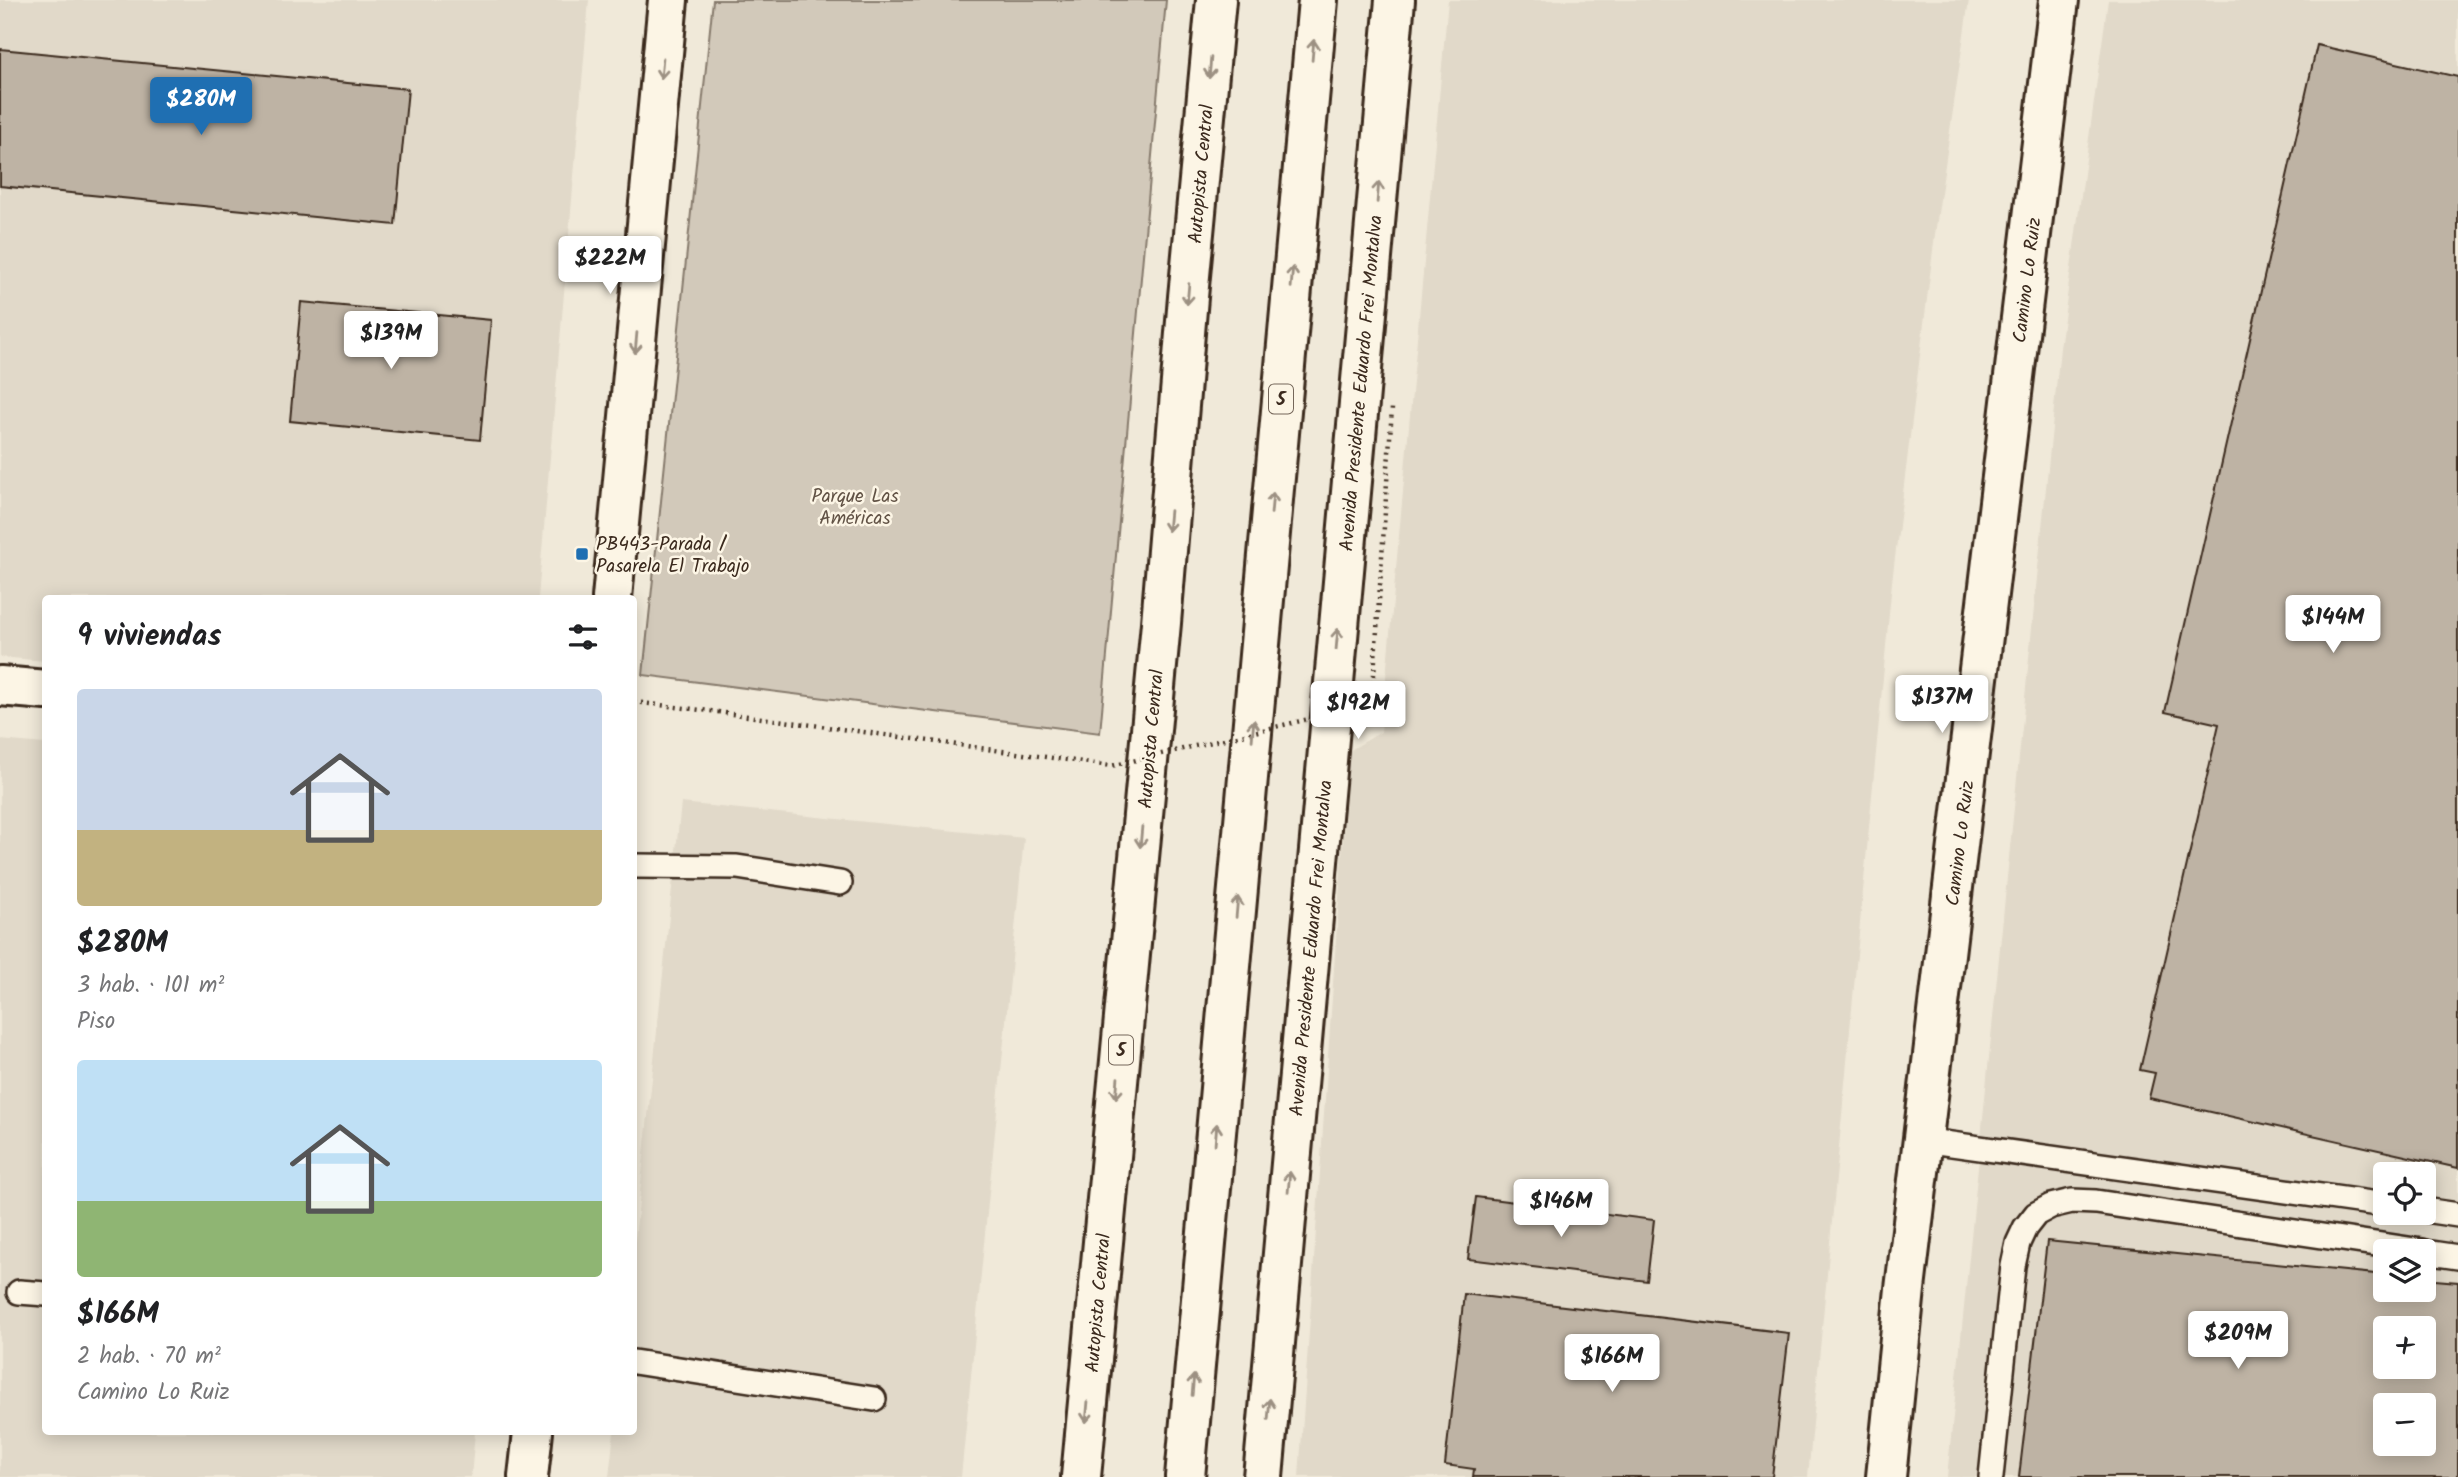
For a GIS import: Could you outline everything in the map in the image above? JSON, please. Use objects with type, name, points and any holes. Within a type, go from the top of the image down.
[{"type":"main road","points":[[612,595],[668,0]]},
{"type":"main road","name":"Autopista Central","points":[[1081,1477],[1160,637],[1216,0]]},
{"type":"main road","name":"5","points":[[1185,1477],[1318,0]]},
{"type":"main road","name":"Avenida Presidente Eduardo Frei Montalva","points":[[1263,1477],[1395,0]]},
{"type":"main road","name":"Camino Lo Ruiz","points":[[1886,1477],[1923,1140],[2059,0]]},
{"type":"main road","points":[[0,686],[42,690]]},
{"type":"main road","points":[[528,1477],[533,1435]]},
{"type":"lane","points":[[637,866],[737,867],[840,883]]},
{"type":"lane","points":[[1923,1140],[2373,1203]]},
{"type":"lane","points":[[1991,1477],[2013,1266],[2025,1228],[2036,1214],[2072,1201],[2096,1202],[2373,1244]]},
{"type":"lane","points":[[2436,1212],[2458,1215]]},
{"type":"lane","points":[[2436,1253],[2458,1257]]},
{"type":"lane","points":[[19,1292],[42,1294]]},
{"type":"lane","points":[[637,1362],[874,1399]]},
{"type":"path","points":[[637,702],[1111,766],[1372,704],[1392,408]]},
{"type":"shaded area","points":[[0,0],[589,0],[538,595],[42,595],[42,661],[0,657]]},
{"type":"shaded area","points":[[1448,0],[1969,0],[1935,234],[1892,582],[1808,1477],[1299,1477],[1349,751],[1381,732]]},
{"type":"shaded area","points":[[2108,0],[2458,0],[2458,1477],[1947,1477],[2060,348]]},
{"type":"shaded area","points":[[0,740],[42,744],[42,1435],[475,1435],[471,1477],[0,1477]]},
{"type":"shaded area","points":[[681,803],[1024,838],[961,1477],[609,1477],[614,1435],[637,1435],[637,1221]]},
{"type":"green space","name":"Parque Las Américas","points":[[713,0],[1166,0],[1100,733],[643,675]]},
{"type":"building","points":[[2317,45],[2458,77],[2458,1168],[2149,1098],[2155,1073],[2140,1070],[2219,724],[2165,712]]},
{"type":"building","points":[[0,49],[408,89],[395,225],[0,186]]},
{"type":"building","points":[[301,302],[491,320],[480,440],[290,421]]},
{"type":"building","points":[[1476,1197],[1654,1220],[1647,1281],[1468,1259]]},
{"type":"building","points":[[2047,1241],[2373,1274],[2373,1302],[2436,1302],[2436,1280],[2458,1282],[2458,1477],[2019,1477]]},
{"type":"building","points":[[1464,1294],[1789,1333],[1772,1477],[1473,1477],[1474,1469],[1445,1465]]},
{"type":"place","name":"PB443-Parada / Pasarela El Trabajo","points":[[582,554]]}]
